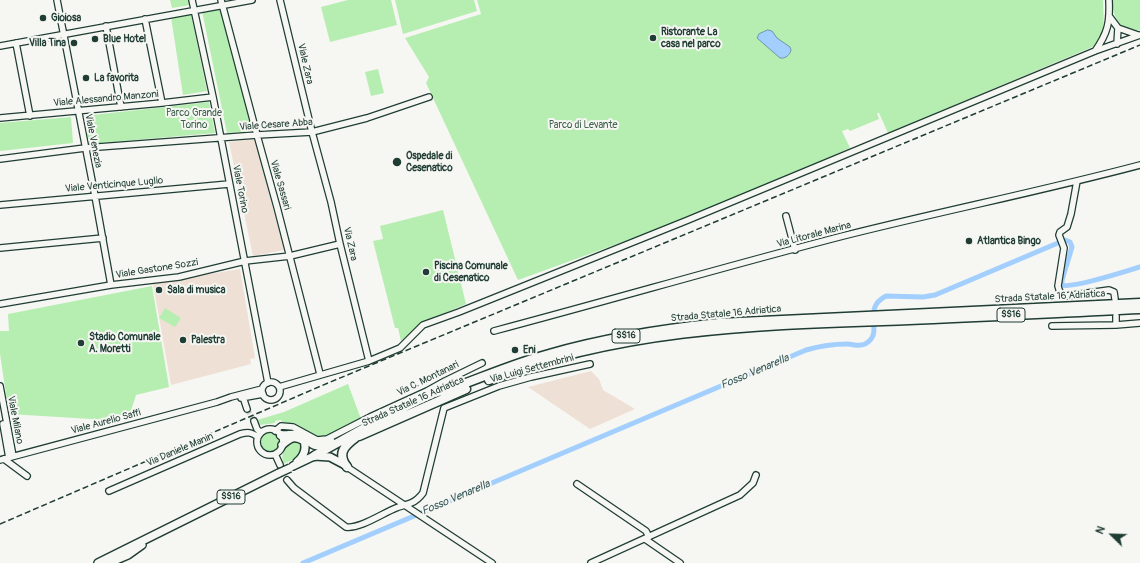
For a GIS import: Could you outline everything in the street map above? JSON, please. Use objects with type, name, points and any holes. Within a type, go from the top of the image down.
[{"type":"highway","name":"Strada Statale 16 Adriatica","points":[[882,318],[1140,302]]},
{"type":"highway","name":"Strada Statale 16 Adriatica","points":[[314,456],[356,435],[494,378],[550,360],[613,345],[673,334],[717,329],[864,318],[1140,309]]},
{"type":"highway","points":[[278,433],[298,436],[313,445],[318,446],[356,435]]},
{"type":"highway","points":[[347,467],[342,461],[343,449],[356,435]]},
{"type":"main road","points":[[282,445],[291,438],[296,437],[304,441],[306,449],[300,459],[291,467]]},
{"type":"main road","points":[[314,456],[330,457],[347,467]]},
{"type":"main road","name":"Strada Statale 16 Adriatica","points":[[102,562],[314,456]]},
{"type":"street","name":"Viale Venezia","points":[[56,0],[86,148],[111,285]]},
{"type":"street","name":"Viale Torino","points":[[192,0],[213,97],[268,383]]},
{"type":"street","points":[[0,46],[194,10],[222,2],[252,0]]},
{"type":"street","name":"Viale Zara","points":[[280,0],[312,132]]},
{"type":"street","points":[[1095,52],[1106,33],[1109,16],[1109,0]]},
{"type":"street","name":"Viale Sassari","points":[[222,2],[320,374]]},
{"type":"street","points":[[1109,16],[1118,28],[1139,35]]},
{"type":"street","points":[[145,19],[162,103]]},
{"type":"street","points":[[106,26],[121,107]]},
{"type":"street","points":[[1116,44],[1118,28]]},
{"type":"street","points":[[1106,33],[1107,37],[1116,44]]},
{"type":"street","points":[[279,387],[369,361],[400,348],[423,325],[688,220],[1139,35]]},
{"type":"street","points":[[16,43],[30,116]]},
{"type":"street","name":"Viale Alessandro Manzoni","points":[[0,118],[213,97]]},
{"type":"street","name":"Viale Cesare Abba","points":[[0,159],[86,148],[312,132],[367,118],[429,97]]},
{"type":"street","name":"Via Zara","points":[[312,132],[331,202],[369,361]]},
{"type":"street","name":"Via Litorale Marina","points":[[494,331],[842,236],[1140,165]]},
{"type":"street","points":[[1077,181],[1067,227],[1060,232],[1059,235],[1064,248],[1058,286],[1059,290],[1066,296],[1109,290],[1114,292],[1115,299]]},
{"type":"street","name":"Viale Venticinque Luglio","points":[[0,205],[229,184]]},
{"type":"street","points":[[786,216],[795,250]]},
{"type":"street","points":[[0,248],[103,238]]},
{"type":"street","name":"Viale Gastone Sozzi","points":[[0,304],[111,285],[178,277],[245,261],[290,256],[340,244]]},
{"type":"street","points":[[1116,316],[1116,325]]},
{"type":"street","points":[[1052,326],[1140,323]]},
{"type":"street","name":"Via C. Montanari","points":[[278,433],[281,426],[288,426],[293,427],[314,439],[327,439],[482,363]]},
{"type":"street","name":"Via Luigi Settembrini","points":[[287,480],[294,488],[346,527],[351,528],[397,508],[407,506],[420,497],[423,493],[444,408],[499,386],[531,377],[590,364]]},
{"type":"street","points":[[273,382],[279,387],[279,394],[273,399],[268,399],[263,392],[265,384],[268,383],[273,382]]},
{"type":"street","name":"Viale Milano","points":[[0,386],[7,458]]},
{"type":"street","name":"Viale Aurelio Saffi","points":[[7,458],[217,402],[263,392]]},
{"type":"street","name":"Viale Aurelio Saffi","points":[[217,402],[231,397],[263,392]]},
{"type":"street","points":[[243,397],[248,409]]},
{"type":"street","name":"Viale Milano","points":[[0,406],[3,416]]},
{"type":"street","points":[[254,421],[260,435]]},
{"type":"street","points":[[268,430],[278,433],[282,445],[280,451],[275,454],[267,455],[261,451],[257,445],[260,435],[268,430]]},
{"type":"street","name":"Via Daniele Manin","points":[[109,491],[240,434],[246,432],[260,435]]},
{"type":"street","points":[[275,454],[280,465]]},
{"type":"street","points":[[7,458],[27,476]]},
{"type":"street","points":[[347,467],[492,563]]},
{"type":"street","points":[[590,563],[740,496],[753,483],[756,475]]},
{"type":"street","points":[[577,484],[646,531],[647,538],[680,563]]},
{"type":"shaded area","points":[[255,139],[284,250],[253,256],[229,142]]},
{"type":"shaded area","points":[[240,269],[255,358],[250,359],[251,364],[171,385],[153,283]]},
{"type":"shaded area","points":[[591,371],[599,379],[603,390],[635,409],[590,429],[528,387]]},
{"type":"green space","points":[[170,0],[189,0],[190,5],[172,8]]},
{"type":"green space","points":[[348,0],[391,0],[397,25],[330,42],[321,7]]},
{"type":"green space","points":[[395,0],[474,0],[477,11],[403,34]]},
{"type":"green space","name":"Parco di Levante","points":[[477,0],[1103,0],[1104,20],[1100,39],[1090,48],[888,133],[879,113],[877,113],[879,119],[850,131],[848,129],[842,131],[850,148],[804,169],[661,228],[518,280],[426,83],[429,77],[405,38],[481,14]]},
{"type":"green space","points":[[1112,0],[1140,0],[1140,30],[1133,31],[1123,26],[1119,22],[1112,6]]},
{"type":"green space","points":[[220,7],[253,131],[227,133],[202,11]]},
{"type":"green space","points":[[191,14],[207,91],[183,95],[171,17]]},
{"type":"green space","points":[[378,69],[384,93],[371,96],[365,72]]},
{"type":"green space","name":"Parco Grande Torino","points":[[209,102],[215,133],[89,144],[84,116]]},
{"type":"green space","points":[[71,117],[73,143],[0,151],[0,123]]},
{"type":"green space","points":[[443,210],[466,304],[425,322],[401,341],[398,328],[395,328],[373,241],[383,239],[380,226]]},
{"type":"green space","name":"Stadio Comunale A. Moretti","points":[[152,286],[169,387],[136,395],[130,414],[108,420],[9,414],[0,354],[0,331],[9,331],[8,314]]},
{"type":"green space","points":[[165,308],[181,318],[175,327],[159,318]]},
{"type":"green space","points":[[348,384],[361,419],[324,438],[314,436],[292,424],[282,422],[281,420],[275,421],[275,423],[258,424],[257,420],[284,412]]},
{"type":"green space","points":[[270,431],[278,434],[281,442],[278,450],[270,453],[262,450],[259,442],[262,434]]},
{"type":"green space","points":[[293,439],[302,443],[303,451],[297,458],[283,464],[282,456],[285,446]]},
{"type":"water","points":[[768,30],[772,31],[777,38],[790,47],[790,54],[784,58],[780,58],[757,38],[759,34]]},
{"type":"waterway","name":"Fosso Venarella","points":[[303,563],[806,350],[821,346],[865,344],[871,339],[873,334],[873,314],[875,307],[878,301],[886,296],[923,297],[935,295],[1065,240],[1070,242],[1072,247],[1062,280],[1062,285],[1068,286],[1088,282],[1140,267]]},
{"type":"tunnel","points":[[247,409],[254,421]]},
{"type":"railway","points":[[0,524],[328,383],[1140,45]]},
{"type":"place","name":"Gioiosa","points":[[43,18]]},
{"type":"place","name":"Ristorante La casa nel parco","points":[[653,38]]},
{"type":"place","name":"Blue Hotel","points":[[95,39]]},
{"type":"place","name":"Villa Tina","points":[[74,43]]},
{"type":"place","name":"La favorita","points":[[86,78]]},
{"type":"place","name":"Ospedale di Cesenatico","points":[[397,162]]},
{"type":"place","name":"Atlantica Bingo","points":[[969,241]]},
{"type":"place","name":"Piscina Comunale di Cesenatico","points":[[426,272]]},
{"type":"place","name":"Sala di musica","points":[[159,290]]},
{"type":"place","name":"Palestra","points":[[183,340]]},
{"type":"place","name":"Stadio Comunale A. Moretti","points":[[81,343]]},
{"type":"place","name":"Eni","points":[[515,350]]}]
